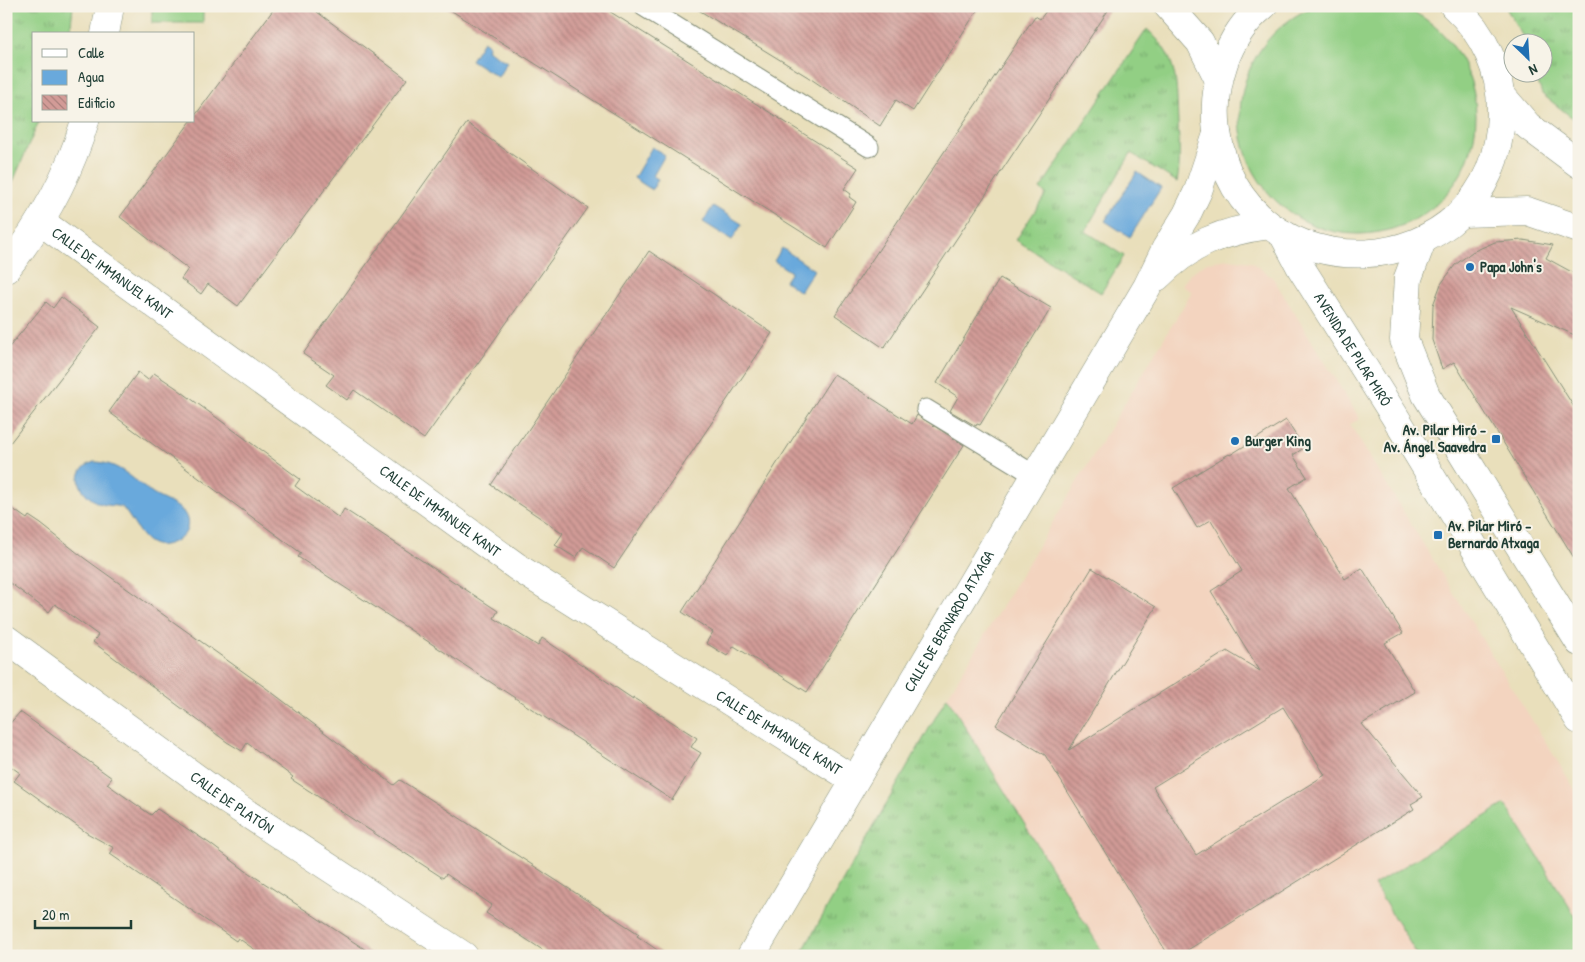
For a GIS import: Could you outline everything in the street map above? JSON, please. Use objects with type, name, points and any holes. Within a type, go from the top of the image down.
[{"type":"street","points":[[105,32],[110,6]]},
{"type":"street","points":[[1168,6],[1200,42],[1218,78]]},
{"type":"street","points":[[1262,6],[1254,13],[1232,44],[1218,78],[1214,107],[1217,134],[1226,166],[1237,189],[1251,208],[1276,230],[1324,251],[1368,255],[1422,241],[1443,229],[1463,213],[1480,191],[1490,168],[1501,133],[1502,96],[1491,56],[1470,21],[1454,6]]},
{"type":"street","points":[[1502,96],[1528,126],[1579,164]]},
{"type":"street","points":[[6,269],[40,221],[76,154],[85,122]]},
{"type":"street","name":"CALLE DE BERNARDO ATXAGA","points":[[751,956],[1147,287],[1166,248],[1188,214],[1198,191],[1217,134]]},
{"type":"street","points":[[1463,213],[1527,211],[1579,229]]},
{"type":"street","name":"CALLE DE IMMANUEL KANT","points":[[40,221],[520,569],[854,780]]},
{"type":"street","name":"CALLE DE BERNARDO ATXAGA","points":[[1147,287],[1176,258],[1209,240],[1239,229],[1276,230]]},
{"type":"street","name":"AVENIDA DE PILAR MIRÓ","points":[[1276,230],[1394,415],[1579,720]]},
{"type":"street","points":[[1422,241],[1408,278],[1404,340],[1426,395],[1579,642]]},
{"type":"street","name":"CALLE DE PLATÓN","points":[[6,639],[228,801],[464,956]]},
{"type":"lane","points":[[645,7],[869,146]]},
{"type":"lane","points":[[926,409],[1036,476]]},
{"type":"shaded area","points":[[1230,259],[1251,262],[1273,278],[1360,419],[1350,424],[1579,796],[1579,956],[1105,956],[947,697],[1192,292],[1182,285],[1190,274],[1207,262]]},
{"type":"green space","points":[[1340,-1],[1381,0],[1403,7],[1424,18],[1442,32],[1456,50],[1467,71],[1476,104],[1476,128],[1471,150],[1462,172],[1442,200],[1414,220],[1392,229],[1370,234],[1346,234],[1324,229],[1302,220],[1274,200],[1254,172],[1245,150],[1240,128],[1240,104],[1245,82],[1254,60],[1274,32],[1302,12]]},
{"type":"green space","points":[[6,6],[73,6],[70,32],[32,32],[32,122],[39,122],[6,198]]},
{"type":"green space","points":[[152,6],[203,6],[203,23],[152,23]]},
{"type":"green space","points":[[1505,6],[1579,6],[1579,123],[1542,94],[1538,82],[1552,82],[1552,32],[1520,32]]},
{"type":"green space","points":[[1147,29],[1158,40],[1165,51],[1174,73],[1177,96],[1179,153],[1177,182],[1131,153],[1085,231],[1124,256],[1101,293],[1016,240],[1046,194],[1040,189]]},
{"type":"green space","points":[[947,697],[1105,956],[800,956]]},
{"type":"green space","points":[[1505,804],[1579,922],[1579,956],[1418,956],[1374,885]]},
{"type":"water","points":[[483,41],[489,45],[487,50],[507,62],[498,77],[471,60]]},
{"type":"water","points":[[652,147],[665,155],[653,176],[658,179],[652,190],[634,178]]},
{"type":"water","points":[[1137,172],[1161,188],[1130,237],[1105,221]]},
{"type":"water","points":[[713,206],[742,224],[732,240],[703,222]]},
{"type":"water","points":[[782,248],[814,270],[800,292],[785,281],[791,272],[774,261]]},
{"type":"water","points":[[94,462],[118,468],[155,495],[181,510],[188,522],[183,535],[168,544],[158,545],[151,543],[139,532],[122,507],[101,504],[91,499],[82,488],[79,476],[86,466]]},
{"type":"building","points":[[276,6],[309,6],[407,79],[238,306],[208,284],[201,294],[181,279],[188,269],[120,217],[190,122],[195,122],[195,116]]},
{"type":"building","points":[[444,6],[601,6],[858,168],[844,189],[851,194],[849,197],[856,202],[827,248]]},
{"type":"building","points":[[692,6],[980,6],[913,111],[896,100],[880,126],[808,77]]},
{"type":"building","points":[[1050,6],[1111,6],[884,348],[835,315],[1035,16],[1040,19]]},
{"type":"building","points":[[467,123],[588,208],[424,439],[354,390],[347,400],[326,385],[334,375],[303,354]]},
{"type":"building","points":[[1523,240],[1553,245],[1546,258],[1579,276],[1579,337],[1511,307],[1579,415],[1579,566],[1454,362],[1442,369],[1432,340],[1433,305],[1441,284],[1455,265],[1472,252],[1495,242]]},
{"type":"building","points":[[649,251],[772,333],[614,568],[583,547],[576,558],[555,545],[563,533],[491,485]]},
{"type":"building","points":[[1000,278],[1051,308],[980,425],[977,424],[976,426],[950,411],[958,397],[937,383]]},
{"type":"building","points":[[61,297],[100,327],[6,448],[6,351],[46,302],[53,308]]},
{"type":"building","points":[[138,372],[148,380],[154,373],[175,387],[300,479],[295,486],[339,518],[344,509],[498,611],[494,618],[538,646],[542,638],[633,699],[633,697],[697,738],[691,747],[701,753],[672,800],[298,557],[301,553],[109,412]]},
{"type":"building","points":[[834,374],[912,424],[917,415],[964,445],[807,692],[734,646],[727,656],[706,643],[713,632],[682,612]]},
{"type":"building","points":[[1286,420],[1304,448],[1293,455],[1307,477],[1289,488],[1345,579],[1362,568],[1403,633],[1385,643],[1415,692],[1362,724],[1423,797],[1411,804],[1414,809],[1178,956],[1169,956],[1045,755],[996,725],[1092,568],[1156,607],[1069,750],[1227,651],[1260,671],[1211,591],[1242,571],[1211,520],[1197,528],[1173,488]],"holes":[[[1283,707],[1325,775],[1196,855],[1153,787]]]},
{"type":"building","points":[[6,504],[27,519],[29,516],[41,524],[84,558],[266,688],[394,785],[400,780],[639,934],[637,936],[666,956],[552,956],[486,913],[492,905],[446,874],[443,878],[291,779],[293,777],[247,743],[242,751],[227,742],[93,642],[98,635],[55,604],[49,612],[6,580]]},
{"type":"building","points":[[20,712],[112,778],[107,784],[151,815],[157,809],[209,843],[246,871],[375,956],[264,956],[238,938],[236,941],[110,854],[114,848],[87,833],[14,781],[20,773],[6,763],[6,728]]},
{"type":"place","name":"Papa John's","points":[[1470,267]]},
{"type":"place","name":"Av. Pilar Miró - Av. Ángel Saavedra","points":[[1496,439]]},
{"type":"place","name":"Burger King","points":[[1235,441]]},
{"type":"place","name":"Av. Pilar Miró - Bernardo Atxaga","points":[[1438,535]]}]
